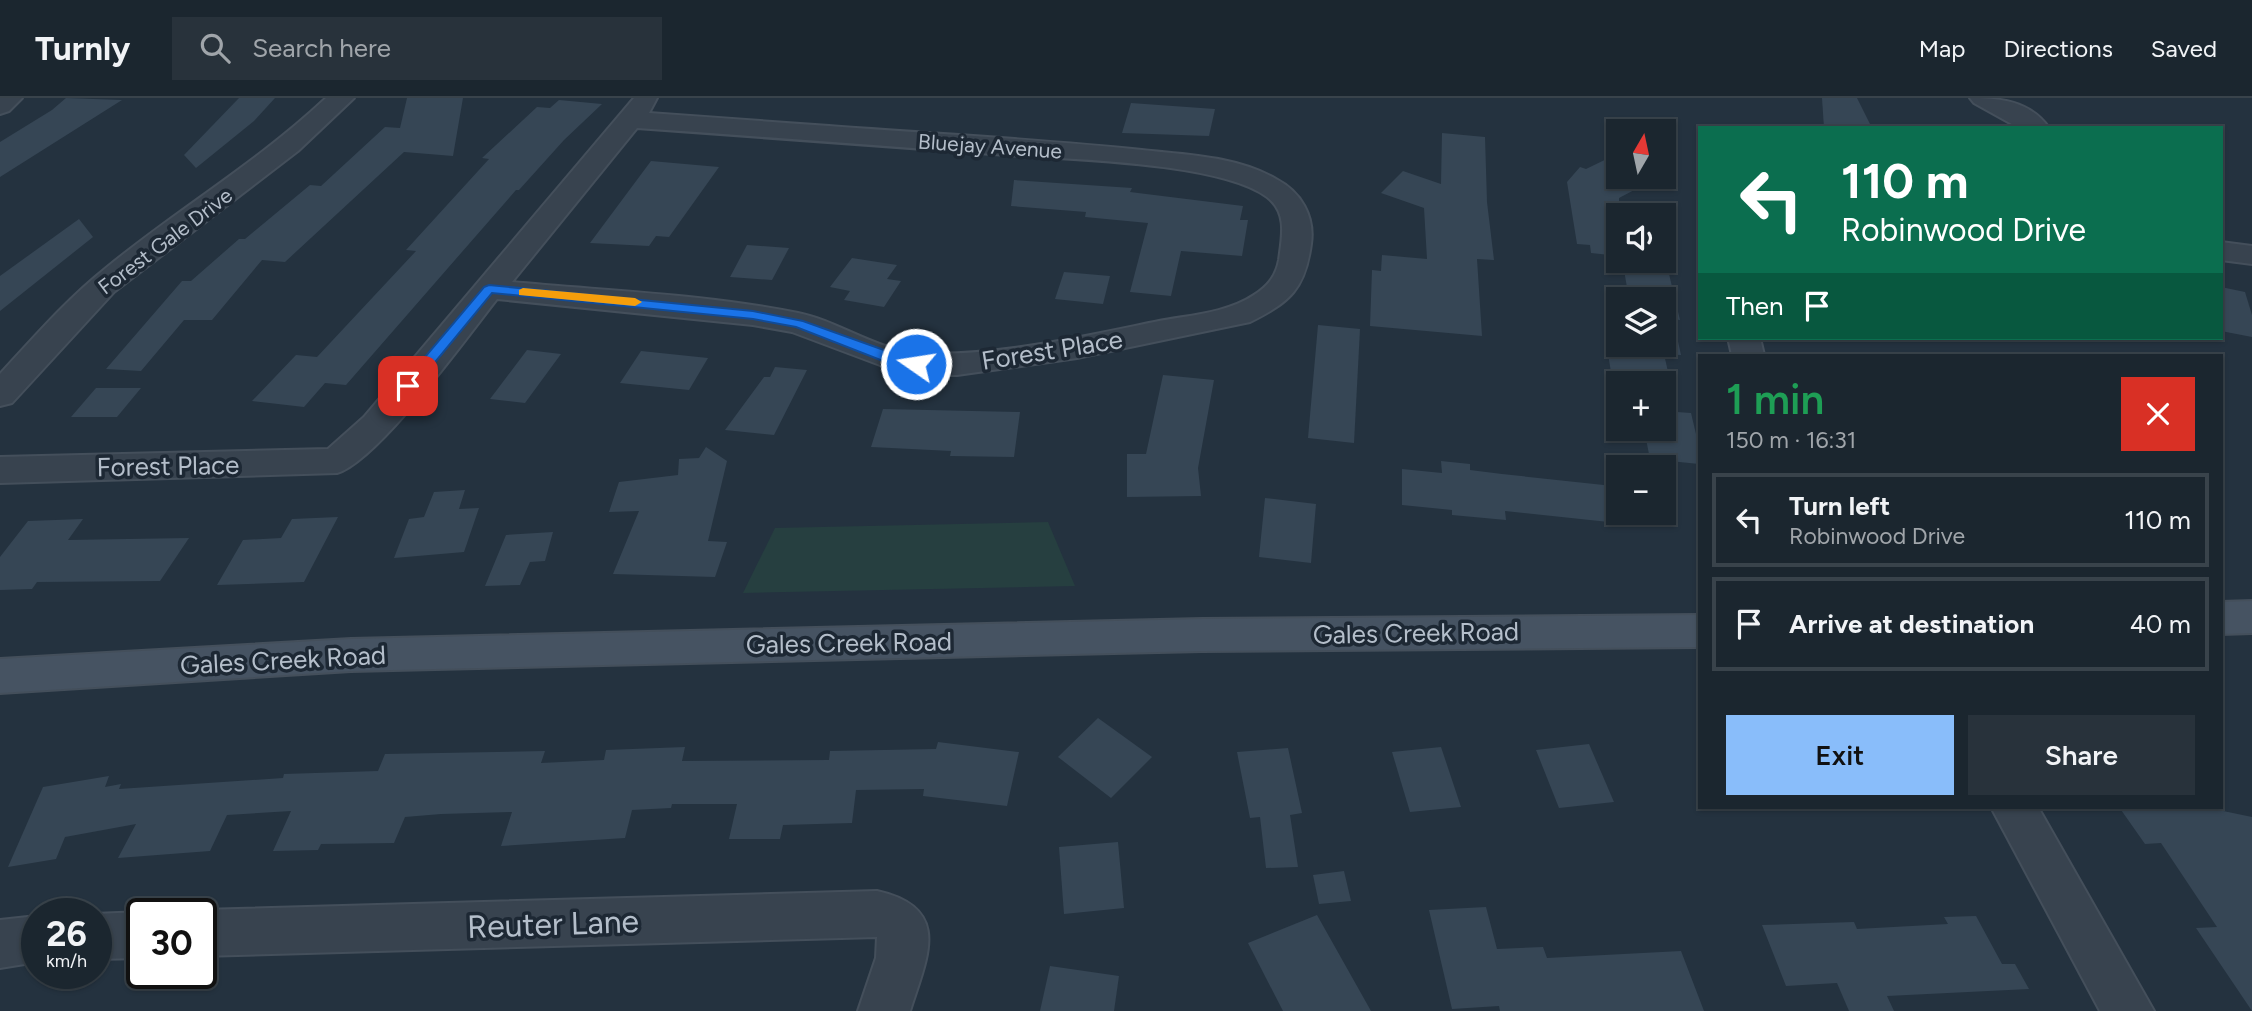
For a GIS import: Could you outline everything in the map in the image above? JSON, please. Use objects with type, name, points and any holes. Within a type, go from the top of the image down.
[{"type":"main road","points":[[2223,618],[2252,617]]},
{"type":"main road","name":"Gales Creek Road","points":[[0,676],[351,655],[1202,635],[1698,631]]},
{"type":"street","points":[[0,106],[9,98]]},
{"type":"street","name":"Forest Gale Drive","points":[[0,395],[86,302],[116,274],[286,150],[341,98]]},
{"type":"street","points":[[1983,98],[2018,114],[2033,126]]},
{"type":"street","points":[[489,289],[638,108]]},
{"type":"street","name":"Bluejay Avenue","points":[[638,108],[1218,167],[1246,174],[1281,194],[1295,213],[1298,232],[1296,253]]},
{"type":"street","points":[[2223,251],[2252,255]]},
{"type":"street","name":"Forest Place","points":[[0,470],[337,461],[376,425],[489,289],[753,315],[799,323],[888,358],[916,364],[957,364],[1077,348],[1239,315],[1265,302],[1283,287],[1292,272],[1296,253]]},
{"type":"street","points":[[2015,809],[2128,1011]]},
{"type":"street","name":"Reuter Lane","points":[[217,933],[877,914],[890,917],[902,925],[903,958],[884,1011]]},
{"type":"street","points":[[0,944],[21,941]]},
{"type":"green space","points":[[1048,522],[1075,586],[743,593],[775,528]]},
{"type":"building","points":[[66,98],[122,100],[0,177],[0,142],[52,110]]},
{"type":"building","points":[[239,98],[275,98],[254,121],[196,168],[184,155]]},
{"type":"building","points":[[407,98],[463,98],[453,156],[404,152],[285,262],[262,260],[212,320],[184,320],[141,371],[106,369],[182,281],[191,281],[239,239],[245,239],[310,185],[321,186],[385,127],[400,128]]},
{"type":"building","points":[[1822,98],[1857,98],[1871,126],[1824,126]]},
{"type":"building","points":[[559,100],[602,104],[564,140],[519,190],[516,190],[346,385],[325,383],[304,407],[252,401],[296,355],[317,357],[416,251],[406,250],[489,159],[482,158],[537,107],[550,108]]},
{"type":"building","points":[[1131,103],[1215,109],[1209,136],[1122,133]]},
{"type":"building","points":[[1442,133],[1485,137],[1487,202],[1494,260],[1477,259],[1482,336],[1370,326],[1372,270],[1381,271],[1382,255],[1427,259],[1424,208],[1381,193],[1403,171],[1441,184]]},
{"type":"building","points":[[1606,159],[1606,189],[1636,189],[1619,198],[1619,203],[1606,203],[1606,255],[1591,253],[1590,245],[1577,244],[1567,182],[1580,167],[1586,169]]},
{"type":"building","points":[[651,161],[719,167],[669,237],[656,236],[649,246],[590,243]]},
{"type":"building","points":[[1014,180],[1132,188],[1130,192],[1243,206],[1240,220],[1248,220],[1242,256],[1181,251],[1171,296],[1130,292],[1148,223],[1085,217],[1086,212],[1011,206]]},
{"type":"building","points":[[79,219],[93,237],[0,311],[0,276]]},
{"type":"building","points":[[747,245],[789,248],[772,280],[730,277]]},
{"type":"building","points":[[852,258],[897,265],[887,279],[901,281],[884,307],[844,300],[850,291],[830,287]]},
{"type":"building","points":[[1064,272],[1110,276],[1103,304],[1055,299]]},
{"type":"building","points":[[1625,273],[1658,273],[1669,274],[1672,287],[1627,287]]},
{"type":"building","points":[[2223,287],[2245,292],[2252,315],[2252,337],[2223,331]]},
{"type":"building","points":[[1676,303],[1680,320],[1676,319]]},
{"type":"building","points":[[1318,325],[1360,329],[1354,443],[1308,438]]},
{"type":"building","points":[[1676,332],[1681,355],[1676,355]]},
{"type":"building","points":[[527,350],[561,354],[525,403],[490,399]]},
{"type":"building","points":[[641,351],[708,358],[689,390],[620,383]]},
{"type":"building","points":[[1608,357],[1665,357],[1668,371],[1611,371]]},
{"type":"building","points":[[775,367],[807,370],[774,435],[725,430],[764,377],[770,377]]},
{"type":"building","points":[[1163,375],[1214,380],[1198,468],[1201,496],[1127,497],[1127,454],[1146,454]]},
{"type":"building","points":[[96,388],[141,388],[117,417],[71,417]]},
{"type":"building","points":[[1676,408],[1677,412],[1691,413],[1698,434],[1698,464],[1676,462],[1676,455],[1649,455],[1646,441],[1676,441]]},
{"type":"building","points":[[883,409],[1020,412],[1014,457],[950,456],[951,451],[871,447]]},
{"type":"building","points":[[706,447],[727,461],[708,541],[727,542],[715,577],[613,574],[639,511],[609,512],[619,482],[678,475],[679,459],[699,458]]},
{"type":"building","points":[[1441,461],[1470,464],[1470,470],[1606,485],[1606,522],[1505,511],[1506,520],[1452,515],[1452,510],[1402,505],[1402,469],[1442,473]]},
{"type":"building","points":[[465,490],[459,509],[479,508],[464,552],[394,558],[409,519],[424,517],[434,492]]},
{"type":"building","points":[[1265,498],[1316,504],[1311,563],[1259,557]]},
{"type":"building","points":[[338,517],[304,582],[217,585],[243,540],[281,538],[292,519]]},
{"type":"building","points":[[83,519],[68,540],[189,538],[160,581],[37,582],[32,589],[0,590],[0,557],[28,521]]},
{"type":"building","points":[[553,532],[545,561],[530,562],[520,585],[485,586],[506,535]]},
{"type":"building","points":[[1098,718],[1152,757],[1111,798],[1058,757]]},
{"type":"building","points":[[938,742],[1019,752],[1007,806],[923,796],[924,789],[856,790],[852,823],[783,825],[780,839],[729,839],[737,804],[672,804],[671,808],[632,810],[625,838],[501,846],[512,812],[441,814],[405,817],[394,843],[321,844],[318,850],[273,851],[291,811],[227,815],[210,851],[118,858],[136,824],[65,837],[56,859],[8,867],[43,787],[109,776],[105,787],[121,784],[119,789],[283,778],[284,774],[378,771],[385,754],[545,751],[541,763],[604,760],[606,750],[685,747],[682,761],[829,760],[830,751],[936,749]]},
{"type":"building","points":[[1589,744],[1614,802],[1559,808],[1536,750]]},
{"type":"building","points":[[1441,747],[1461,807],[1410,812],[1392,752]]},
{"type":"building","points":[[1288,748],[1302,813],[1290,815],[1298,867],[1266,868],[1260,817],[1250,818],[1237,752]]},
{"type":"building","points":[[2120,809],[2214,809],[2252,817],[2252,1011],[2196,928],[2217,927],[2161,843],[2145,844]]},
{"type":"building","points":[[1118,842],[1124,908],[1064,914],[1059,847]]},
{"type":"building","points":[[1344,871],[1351,901],[1319,904],[1313,875]]},
{"type":"building","points":[[1486,907],[1497,949],[1543,947],[1547,958],[1681,951],[1704,1011],[1500,1011],[1499,1006],[1452,1009],[1429,910]]},
{"type":"building","points":[[1317,915],[1371,1011],[1283,1011],[1248,943]]},
{"type":"building","points":[[1976,916],[2002,964],[2015,964],[2029,989],[1887,996],[1894,1011],[1849,1011],[1837,983],[1786,986],[1762,925],[1854,922],[1857,929],[1948,924],[1944,917]]},
{"type":"building","points":[[1050,966],[1119,976],[1114,1011],[1040,1011]]},
{"type":"slow traffic","points":[[523,292],[635,302]]},
{"type":"route","points":[[408,386],[489,289],[619,300],[753,315],[799,323],[888,358],[916,364]]}]
